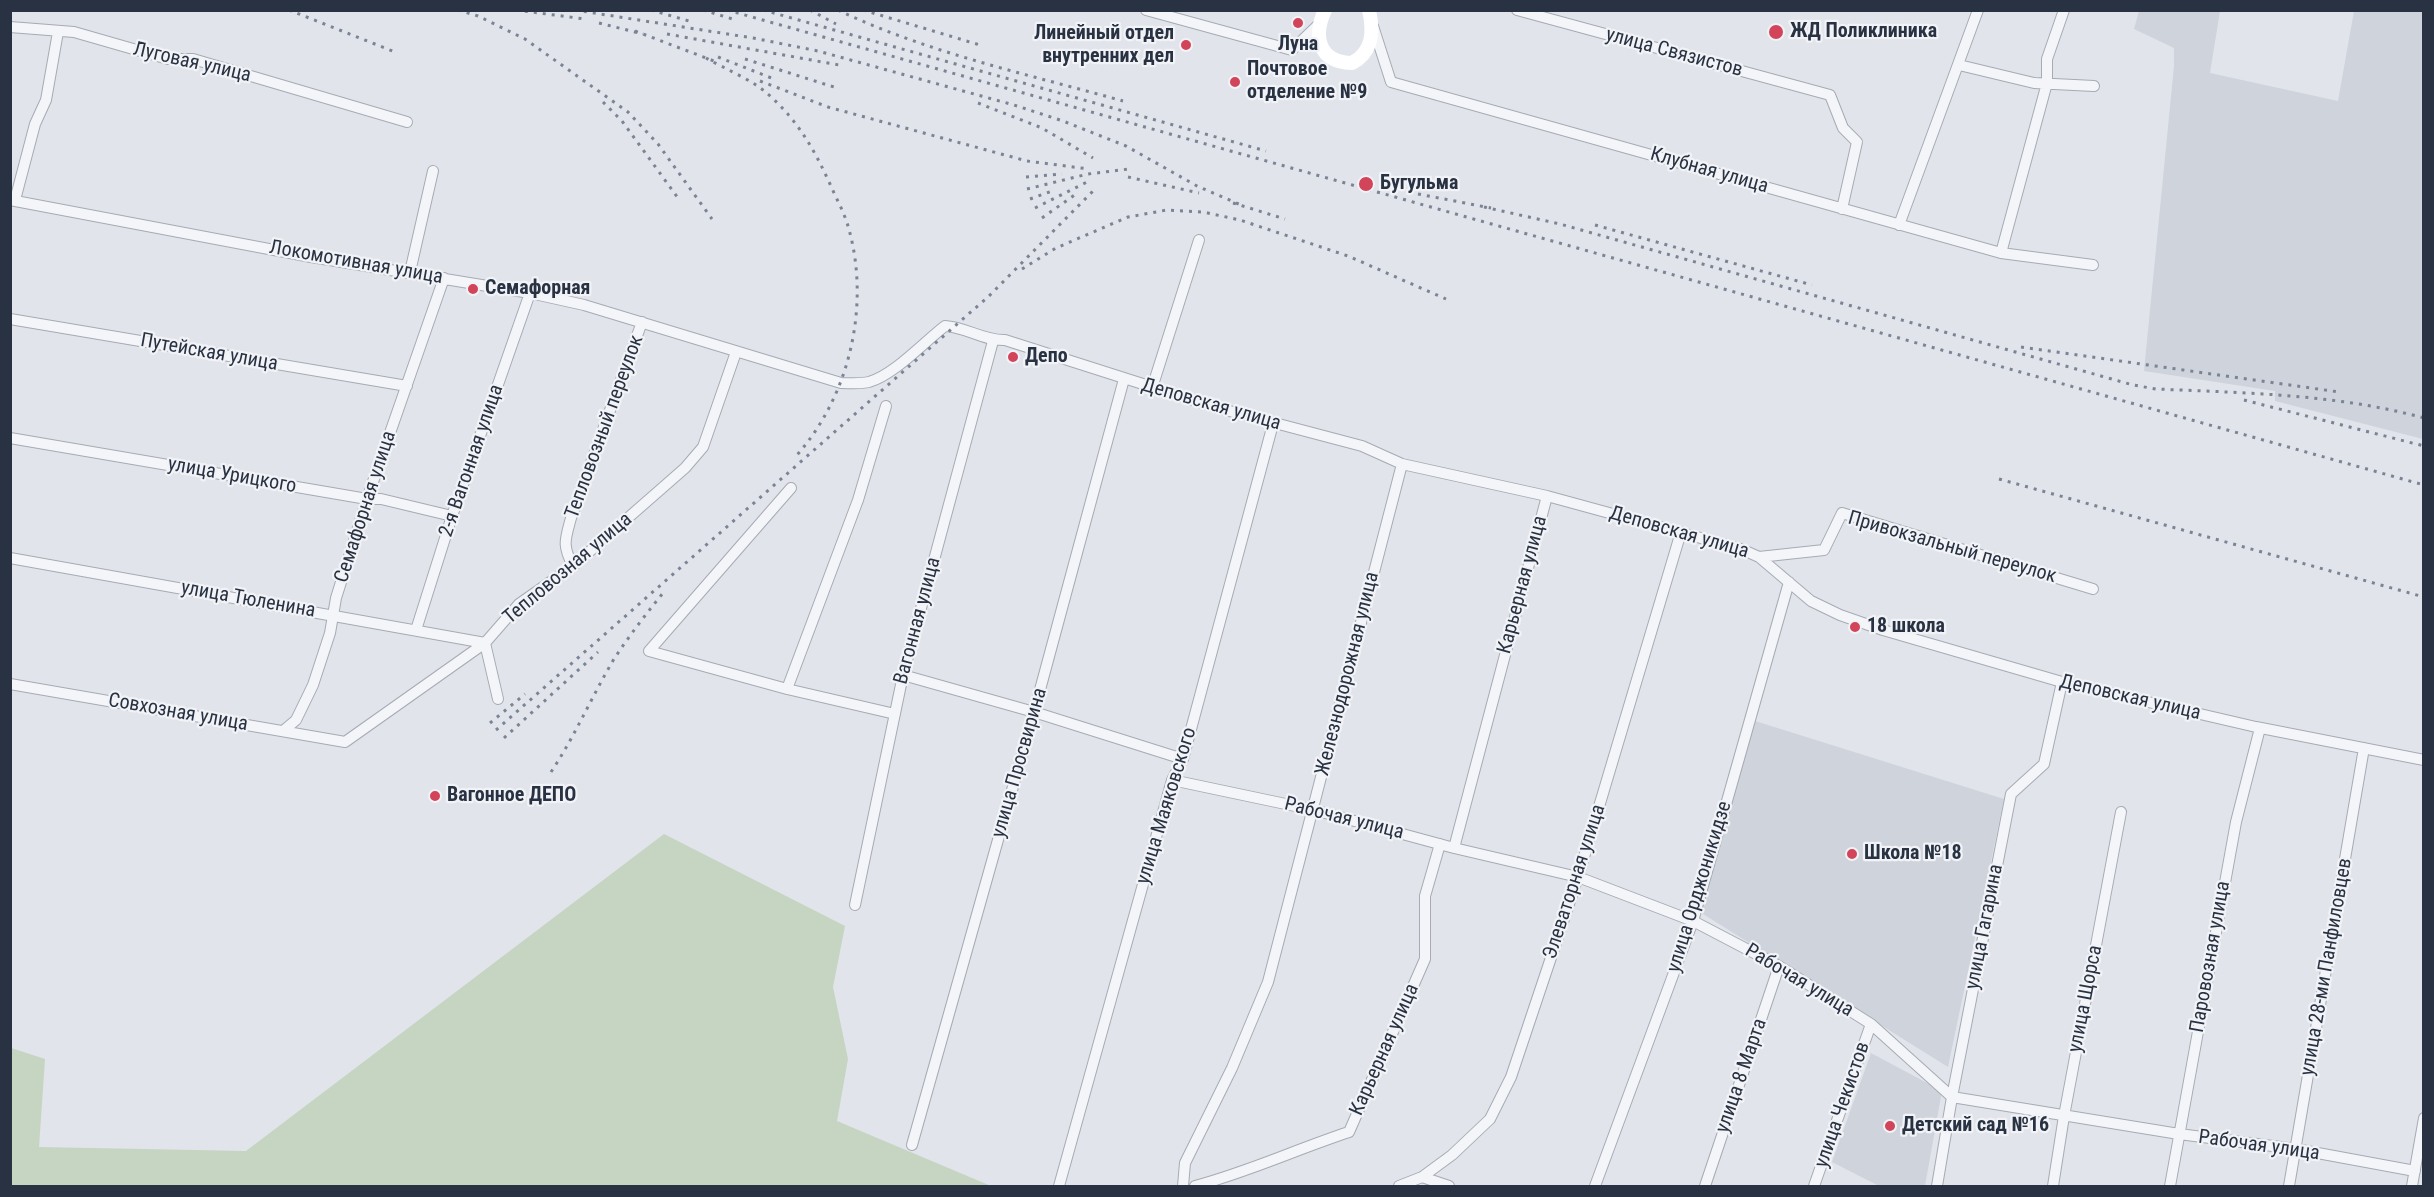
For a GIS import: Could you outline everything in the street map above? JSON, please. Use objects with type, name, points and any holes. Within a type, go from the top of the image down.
[{"type":"street","points":[[1146,10],[1292,50],[1318,25],[1325,10]]},
{"type":"street","name":"улица Связистов","points":[[1517,10],[1830,95],[1843,129],[1857,142],[1842,209]]},
{"type":"street","points":[[1899,225],[1978,10]]},
{"type":"street","points":[[2001,253],[2047,83],[2047,59],[2064,10]]},
{"type":"street","points":[[1318,25],[1318,38],[1325,52],[1338,61],[1352,63],[1368,50],[1372,37],[1370,15]]},
{"type":"street","name":"Клубная улица","points":[[1370,15],[1391,82],[2001,253],[2093,265]]},
{"type":"street","name":"Луговая улица","points":[[10,27],[74,32],[168,59],[193,59],[407,122]]},
{"type":"street","points":[[13,200],[35,124],[46,100],[58,32]]},
{"type":"street","points":[[1959,65],[2034,83],[2094,86]]},
{"type":"street","points":[[410,272],[433,171]]},
{"type":"street","name":"Локомотивная улица","points":[[13,200],[311,257],[530,293],[584,305],[827,379],[858,384],[886,374],[945,326],[953,326],[993,341]]},
{"type":"street","points":[[1152,388],[1199,240]]},
{"type":"street","name":"Семафорная улица","points":[[283,731],[296,720],[313,685],[330,633],[336,598],[367,499],[444,278]]},
{"type":"street","name":"2-я Вагонная улица","points":[[416,630],[452,516],[530,293]]},
{"type":"street","name":"Путейская улица","points":[[10,319],[407,386]]},
{"type":"street","name":"Тепловозный переулок","points":[[573,566],[565,551],[564,543],[571,518],[642,322]]},
{"type":"street","name":"Деповская улица","points":[[993,341],[1005,340],[1272,424],[1362,446],[1402,464],[1546,496],[1741,549],[1759,557],[1811,601],[1840,615],[2061,682],[2260,728],[2424,760]]},
{"type":"street","name":"Вагонная улица","points":[[855,905],[903,675],[993,341]]},
{"type":"street","name":"Тепловозная улица","points":[[345,742],[485,643],[519,604],[573,566],[685,468],[704,447],[736,352]]},
{"type":"street","name":"улица Просвирина","points":[[912,1145],[1034,712],[1124,379]]},
{"type":"street","points":[[787,689],[858,500],[886,406]]},
{"type":"street","name":"улица Маяковского","points":[[1059,1186],[1172,780],[1183,759],[1272,424]]},
{"type":"street","name":"улица Урицкого","points":[[10,438],[367,499],[410,504],[452,516]]},
{"type":"street","name":"Железнодорожная улица","points":[[1183,1186],[1185,1163],[1232,1068],[1268,982],[1402,464]]},
{"type":"street","points":[[791,488],[649,651],[787,689],[895,714]]},
{"type":"street","name":"Карьерная улица","points":[[1454,848],[1546,496]]},
{"type":"street","name":"Привокзальный переулок","points":[[1759,557],[1824,550],[1842,513],[2093,589]]},
{"type":"street","name":"Элеваторная улица","points":[[1399,1186],[1422,1177],[1452,1155],[1490,1119],[1511,1077],[1578,877],[1681,532]]},
{"type":"street","name":"улица Тюленина","points":[[10,558],[485,643]]},
{"type":"street","name":"улица Орджоникидзе","points":[[1595,1186],[1693,921],[1789,582]]},
{"type":"street","points":[[485,643],[498,699]]},
{"type":"street","points":[[903,675],[1034,712],[1183,759]]},
{"type":"street","name":"улица Гагарина","points":[[1937,1186],[2011,794],[2044,764],[2061,682]]},
{"type":"street","name":"Совхозная улица","points":[[10,684],[345,742]]},
{"type":"street","name":"Паровозная улица","points":[[2170,1186],[2236,822],[2260,728]]},
{"type":"street","name":"улица 28-ми Панфиловцев","points":[[2289,1186],[2364,748]]},
{"type":"street","name":"Рабочая улица","points":[[1172,780],[1314,810],[1454,848],[1578,877],[1693,921],[1779,966],[1871,1024],[1952,1097],[2179,1134],[2296,1149],[2415,1171]]},
{"type":"street","name":"улица Щорса","points":[[2053,1186],[2121,812]]},
{"type":"street","name":"Карьерная улица","points":[[1196,1186],[1228,1178],[1290,1152],[1349,1132],[1425,959],[1425,896],[1440,844]]},
{"type":"street","name":"улица 8 Марта","points":[[1705,1186],[1779,966]]},
{"type":"street","name":"улица Чекистов","points":[[1814,1186],[1871,1024]]},
{"type":"street","points":[[2412,1186],[2424,1118]]},
{"type":"street","points":[[1422,1177],[1449,1186]]},
{"type":"shaded area","points":[[2139,11],[2220,11],[2210,73],[2338,101],[2354,11],[2423,11],[2423,439],[2275,401],[2275,391],[2144,371],[2174,48],[2134,29]]},
{"type":"shaded area","name":"Школа №18","points":[[1752,720],[2004,799],[1948,1067],[1695,909]]},
{"type":"shaded area","name":"Детский сад №16","points":[[1871,1053],[1942,1091],[1925,1186],[1879,1186],[1832,1162]]},
{"type":"green space","points":[[664,834],[845,926],[833,987],[848,1059],[837,1121],[991,1186],[11,1186],[11,1048],[45,1059],[39,1147],[246,1151]]},
{"type":"railway","points":[[289,10],[395,52]]},
{"type":"railway","points":[[458,10],[478,16],[525,39],[628,112],[658,144],[712,219]]},
{"type":"railway","points":[[516,10],[585,19]]},
{"type":"railway","points":[[575,10],[753,38],[818,51],[1014,105],[1063,121],[1126,146],[1197,186],[1241,205]]},
{"type":"railway","points":[[651,10],[689,21]]},
{"type":"railway","points":[[703,10],[736,20]]},
{"type":"railway","points":[[727,10],[2424,485]]},
{"type":"railway","points":[[763,10],[1266,151]]},
{"type":"railway","points":[[810,10],[836,24]]},
{"type":"railway","points":[[838,10],[942,51],[1123,101]]},
{"type":"railway","points":[[863,10],[980,45]]},
{"type":"railway","points":[[599,23],[643,34]]},
{"type":"railway","points":[[635,31],[714,61]]},
{"type":"railway","points":[[667,34],[839,65]]},
{"type":"railway","points":[[718,57],[774,79]]},
{"type":"railway","points":[[706,58],[755,84],[789,115],[818,159],[842,210],[855,256],[856,317],[851,348],[830,406],[815,432],[796,456]]},
{"type":"railway","points":[[745,59],[834,87]]},
{"type":"railway","points":[[760,81],[828,107],[1027,161],[1089,169]]},
{"type":"railway","points":[[603,102],[622,121],[678,198]]},
{"type":"railway","points":[[978,103],[1042,128],[1093,158]]},
{"type":"railway","points":[[1027,189],[1088,174],[1129,169]]},
{"type":"railway","points":[[1026,177],[1062,174]]},
{"type":"railway","points":[[1128,177],[1199,193]]},
{"type":"railway","points":[[1035,208],[1091,180]]},
{"type":"railway","points":[[496,730],[989,296],[1096,188]]},
{"type":"railway","points":[[1030,199],[1055,190]]},
{"type":"railway","points":[[1042,218],[1076,194]]},
{"type":"railway","points":[[1418,194],[1491,208]]},
{"type":"railway","points":[[1233,203],[1285,219]]},
{"type":"railway","points":[[1484,207],[1560,224],[2133,385],[2156,389],[2325,399],[2424,418]]},
{"type":"railway","points":[[1022,269],[1056,248],[1128,217],[1167,210],[1203,212],[1240,220],[1348,256],[1446,299]]},
{"type":"railway","points":[[1595,225],[1812,285]]},
{"type":"railway","points":[[2021,347],[2339,392]]},
{"type":"railway","points":[[2244,400],[2424,446]]},
{"type":"railway","points":[[1999,479],[2424,597]]},
{"type":"railway","points":[[551,772],[614,659],[663,593]]},
{"type":"railway","points":[[504,738],[598,652]]},
{"type":"railway","points":[[490,723],[525,694]]},
{"type":"place","name":"Луна","points":[[1298,23]]},
{"type":"place","name":"ЖД Поликлиника","points":[[1776,32]]},
{"type":"place","name":"Линейный отдел внутренних дел","points":[[1186,45]]},
{"type":"place","name":"Почтовое отделение №9","points":[[1235,82]]},
{"type":"place","name":"Бугульма","points":[[1366,184]]},
{"type":"place","name":"Семафорная","points":[[473,289]]},
{"type":"place","name":"Депо","points":[[1013,357]]},
{"type":"place","name":"18 школа","points":[[1855,627]]},
{"type":"place","name":"Вагонное ДЕПО","points":[[435,796]]},
{"type":"place","name":"Школа №18","points":[[1852,854]]},
{"type":"place","name":"Детский сад №16","points":[[1890,1126]]}]
